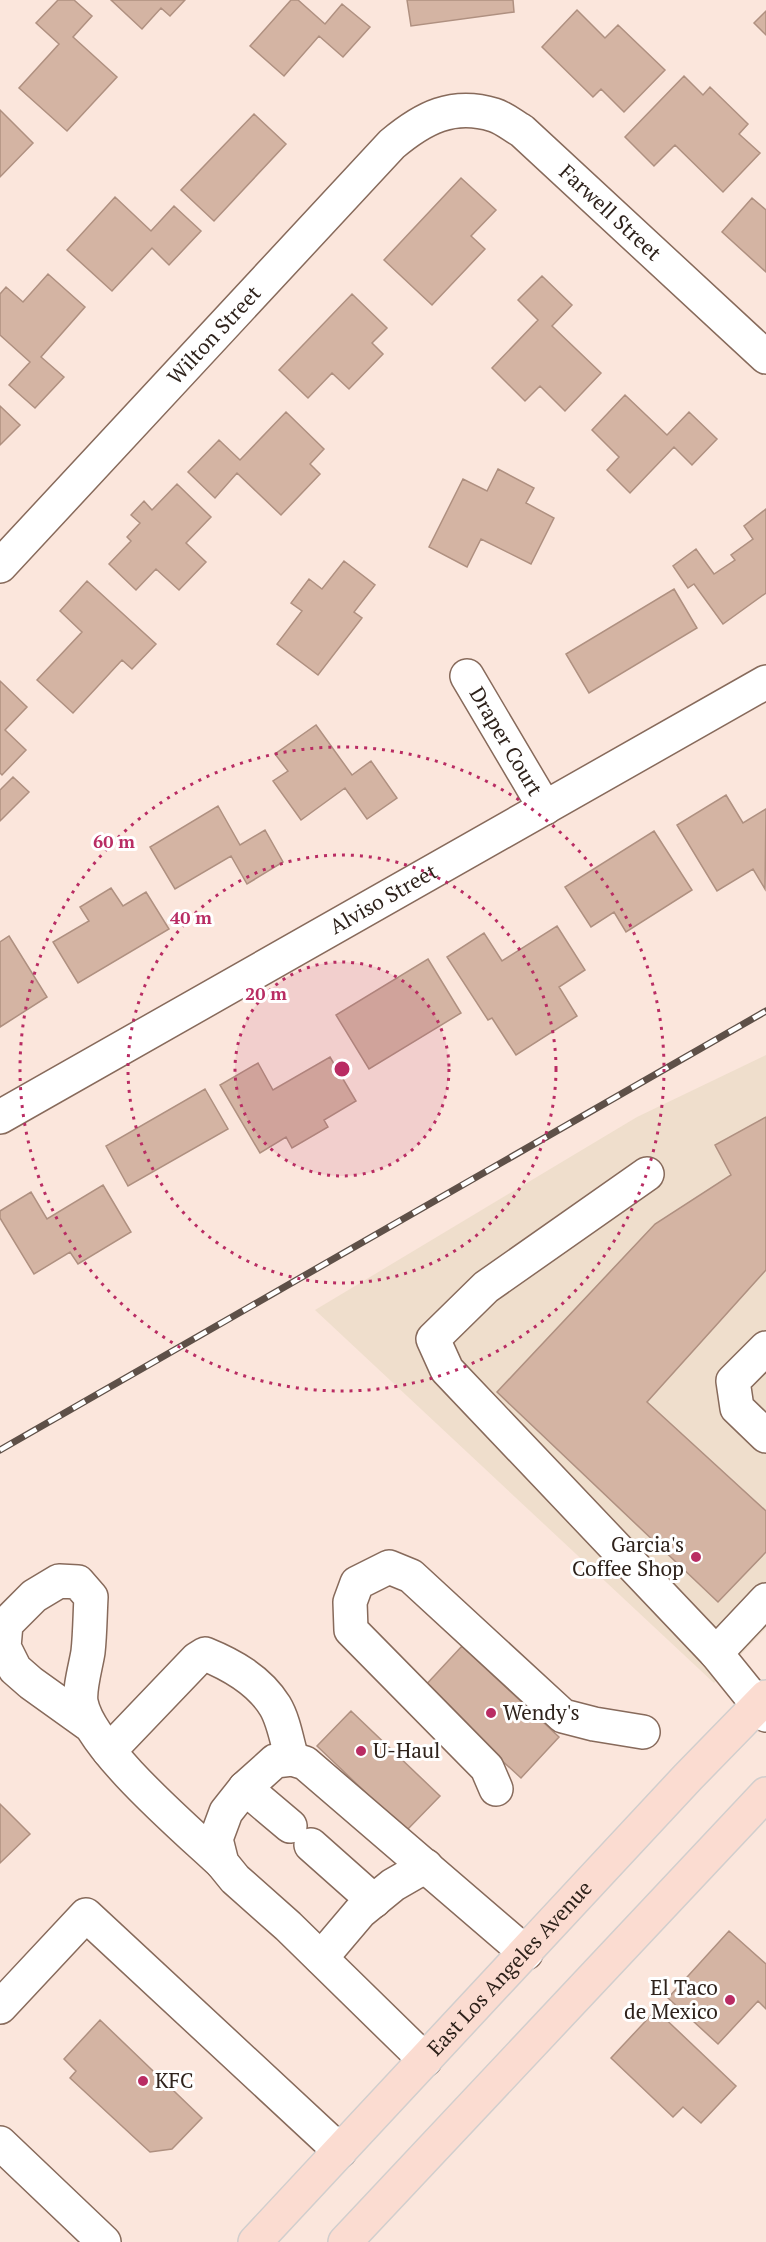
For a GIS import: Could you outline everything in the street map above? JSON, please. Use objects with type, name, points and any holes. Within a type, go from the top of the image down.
[{"type":"main road","name":"East Los Angeles Avenue","points":[[255,2242],[688,1777],[764,1706]]},
{"type":"main road","points":[[345,2242],[766,1794]]},
{"type":"street","name":"Farwell Street","points":[[436,115],[466,110],[496,115],[522,131],[766,357]]},
{"type":"street","name":"Wilton Street","points":[[0,566],[392,144],[412,127],[436,115]]},
{"type":"street","name":"Draper Court","points":[[466,676],[545,808]]},
{"type":"street","name":"Alviso Street","points":[[0,1117],[766,682]]},
{"type":"street","points":[[647,1174],[486,1287],[433,1339],[447,1370],[764,1706]]},
{"type":"street","points":[[766,1348],[733,1381],[737,1408],[766,1436]]},
{"type":"street","points":[[496,1789],[487,1768],[351,1630],[350,1602],[357,1583],[389,1567],[411,1576],[563,1716],[643,1732]]},
{"type":"street","points":[[716,1653],[766,1600]]},
{"type":"street","points":[[292,1759],[274,1706],[252,1680],[227,1662],[205,1654],[100,1738],[147,1792],[222,1863],[235,1879],[321,1958],[426,2060]]},
{"type":"street","points":[[222,1863],[216,1839],[226,1812],[245,1788],[275,1761],[292,1759],[305,1763],[526,1953]]},
{"type":"street","points":[[245,1788],[374,1901]]},
{"type":"street","points":[[321,1958],[360,1912],[393,1885],[426,1866]]},
{"type":"street","points":[[0,2007],[86,1915],[340,2151]]},
{"type":"street","points":[[0,2143],[104,2242]]},
{"type":"shaded area","points":[[766,1055],[766,1628],[714,1683],[315,1310],[637,1117]]},
{"type":"building","points":[[58,0],[74,0],[92,16],[73,37],[117,77],[67,131],[19,88],[59,44],[36,23]]},
{"type":"building","points":[[111,0],[185,0],[170,16],[161,8],[142,29]]},
{"type":"building","points":[[291,0],[298,0],[325,24],[342,4],[370,27],[343,57],[319,36],[284,76],[250,46]]},
{"type":"building","points":[[407,0],[513,0],[514,12],[411,26]]},
{"type":"building","points":[[577,10],[605,38],[618,25],[665,70],[624,112],[601,89],[593,97],[542,47]]},
{"type":"building","points":[[766,11],[766,35],[754,23]]},
{"type":"building","points":[[684,76],[703,95],[710,87],[748,124],[739,134],[760,153],[723,192],[675,145],[654,166],[625,137]]},
{"type":"building","points":[[0,110],[33,143],[0,177]]},
{"type":"building","points":[[254,114],[286,144],[214,221],[181,190]]},
{"type":"building","points":[[461,178],[496,210],[471,236],[485,249],[432,305],[384,260]]},
{"type":"building","points":[[115,197],[151,231],[174,206],[201,231],[169,265],[152,248],[112,291],[67,250]]},
{"type":"building","points":[[752,198],[766,210],[766,272],[722,232]]},
{"type":"building","points":[[48,274],[85,307],[41,357],[64,377],[35,408],[9,385],[30,362],[0,335],[0,294],[6,287],[23,302]]},
{"type":"building","points":[[542,276],[572,305],[552,326],[601,373],[565,411],[540,386],[525,401],[492,368],[538,320],[518,300]]},
{"type":"building","points":[[352,294],[387,328],[372,343],[383,354],[349,389],[332,373],[308,398],[279,370]]},
{"type":"building","points":[[625,395],[667,435],[689,412],[717,439],[692,465],[674,447],[630,493],[607,470],[619,457],[592,430]]},
{"type":"building","points":[[0,406],[20,425],[0,445]]},
{"type":"building","points":[[286,412],[324,449],[310,464],[320,474],[281,515],[237,473],[215,498],[188,472],[219,440],[240,460]]},
{"type":"building","points":[[498,469],[534,488],[526,503],[554,518],[531,564],[481,539],[467,567],[429,547],[463,479],[487,491]]},
{"type":"building","points":[[177,484],[211,517],[186,543],[206,562],[179,590],[156,569],[136,590],[109,564],[131,541],[127,537],[140,523],[131,515],[144,501],[152,510]]},
{"type":"building","points":[[766,509],[766,593],[723,624],[694,584],[688,588],[673,566],[696,549],[714,574],[735,560],[731,555],[753,539],[744,526]]},
{"type":"building","points":[[344,561],[375,585],[354,612],[362,618],[318,675],[277,644],[302,611],[291,603],[309,579],[322,589]]},
{"type":"building","points":[[87,581],[156,644],[132,669],[122,660],[73,713],[37,680],[82,632],[60,611]]},
{"type":"building","points":[[674,589],[697,628],[589,693],[566,654]]},
{"type":"building","points":[[0,681],[27,707],[5,730],[26,750],[2,775],[0,773]]},
{"type":"building","points":[[316,725],[352,775],[371,761],[397,798],[367,819],[345,788],[301,820],[273,781],[288,771],[275,754]]},
{"type":"building","points":[[13,777],[29,792],[0,821],[0,790]]},
{"type":"building","points":[[726,795],[743,823],[766,809],[765,889],[753,869],[717,891],[677,825]]},
{"type":"building","points":[[218,806],[240,845],[265,830],[283,862],[247,884],[231,856],[175,889],[150,847]]},
{"type":"building","points":[[654,831],[692,890],[626,932],[614,912],[591,927],[565,887]]},
{"type":"building","points":[[111,888],[123,906],[146,892],[169,929],[78,983],[53,942],[89,921],[80,907]]},
{"type":"building","points":[[557,926],[585,970],[559,987],[577,1016],[516,1055],[492,1018],[488,1020],[447,957],[484,933],[502,961]]},
{"type":"building","points":[[9,936],[47,997],[0,1027],[0,942]]},
{"type":"building","points":[[428,959],[461,1013],[369,1069],[336,1015]]},
{"type":"building","points":[[330,1057],[356,1101],[324,1120],[328,1127],[292,1148],[286,1137],[260,1153],[220,1085],[258,1063],[273,1090]]},
{"type":"building","points":[[205,1089],[228,1129],[128,1186],[106,1146]]},
{"type":"building","points":[[766,1117],[766,1270],[647,1402],[766,1511],[766,1552],[718,1602],[497,1392],[655,1224],[731,1175],[715,1145]]},
{"type":"building","points":[[103,1185],[131,1232],[78,1264],[70,1252],[34,1274],[0,1218],[0,1211],[31,1192],[47,1219]]},
{"type":"building","name":"Wendy's","points":[[462,1646],[559,1737],[521,1778],[423,1688]]},
{"type":"building","points":[[351,1711],[440,1796],[406,1831],[317,1746]]},
{"type":"building","points":[[0,1804],[30,1834],[0,1863]]},
{"type":"building","points":[[729,1931],[766,1964],[766,2009],[758,2001],[718,2044],[668,1998]]},
{"type":"building","points":[[656,2010],[736,2086],[701,2123],[683,2107],[673,2117],[611,2058]]},
{"type":"building","points":[[100,2020],[202,2118],[172,2149],[150,2152],[70,2078],[76,2071],[64,2059]]},
{"type":"railway","points":[[0,1450],[766,1011]]},
{"type":"place","name":"Garcia's Coffee Shop","points":[[696,1557]]},
{"type":"place","name":"Wendy's","points":[[491,1713]]},
{"type":"place","name":"U-Haul","points":[[361,1751]]},
{"type":"place","name":"El Taco de Mexico","points":[[730,2000]]},
{"type":"place","name":"KFC","points":[[143,2081]]}]
